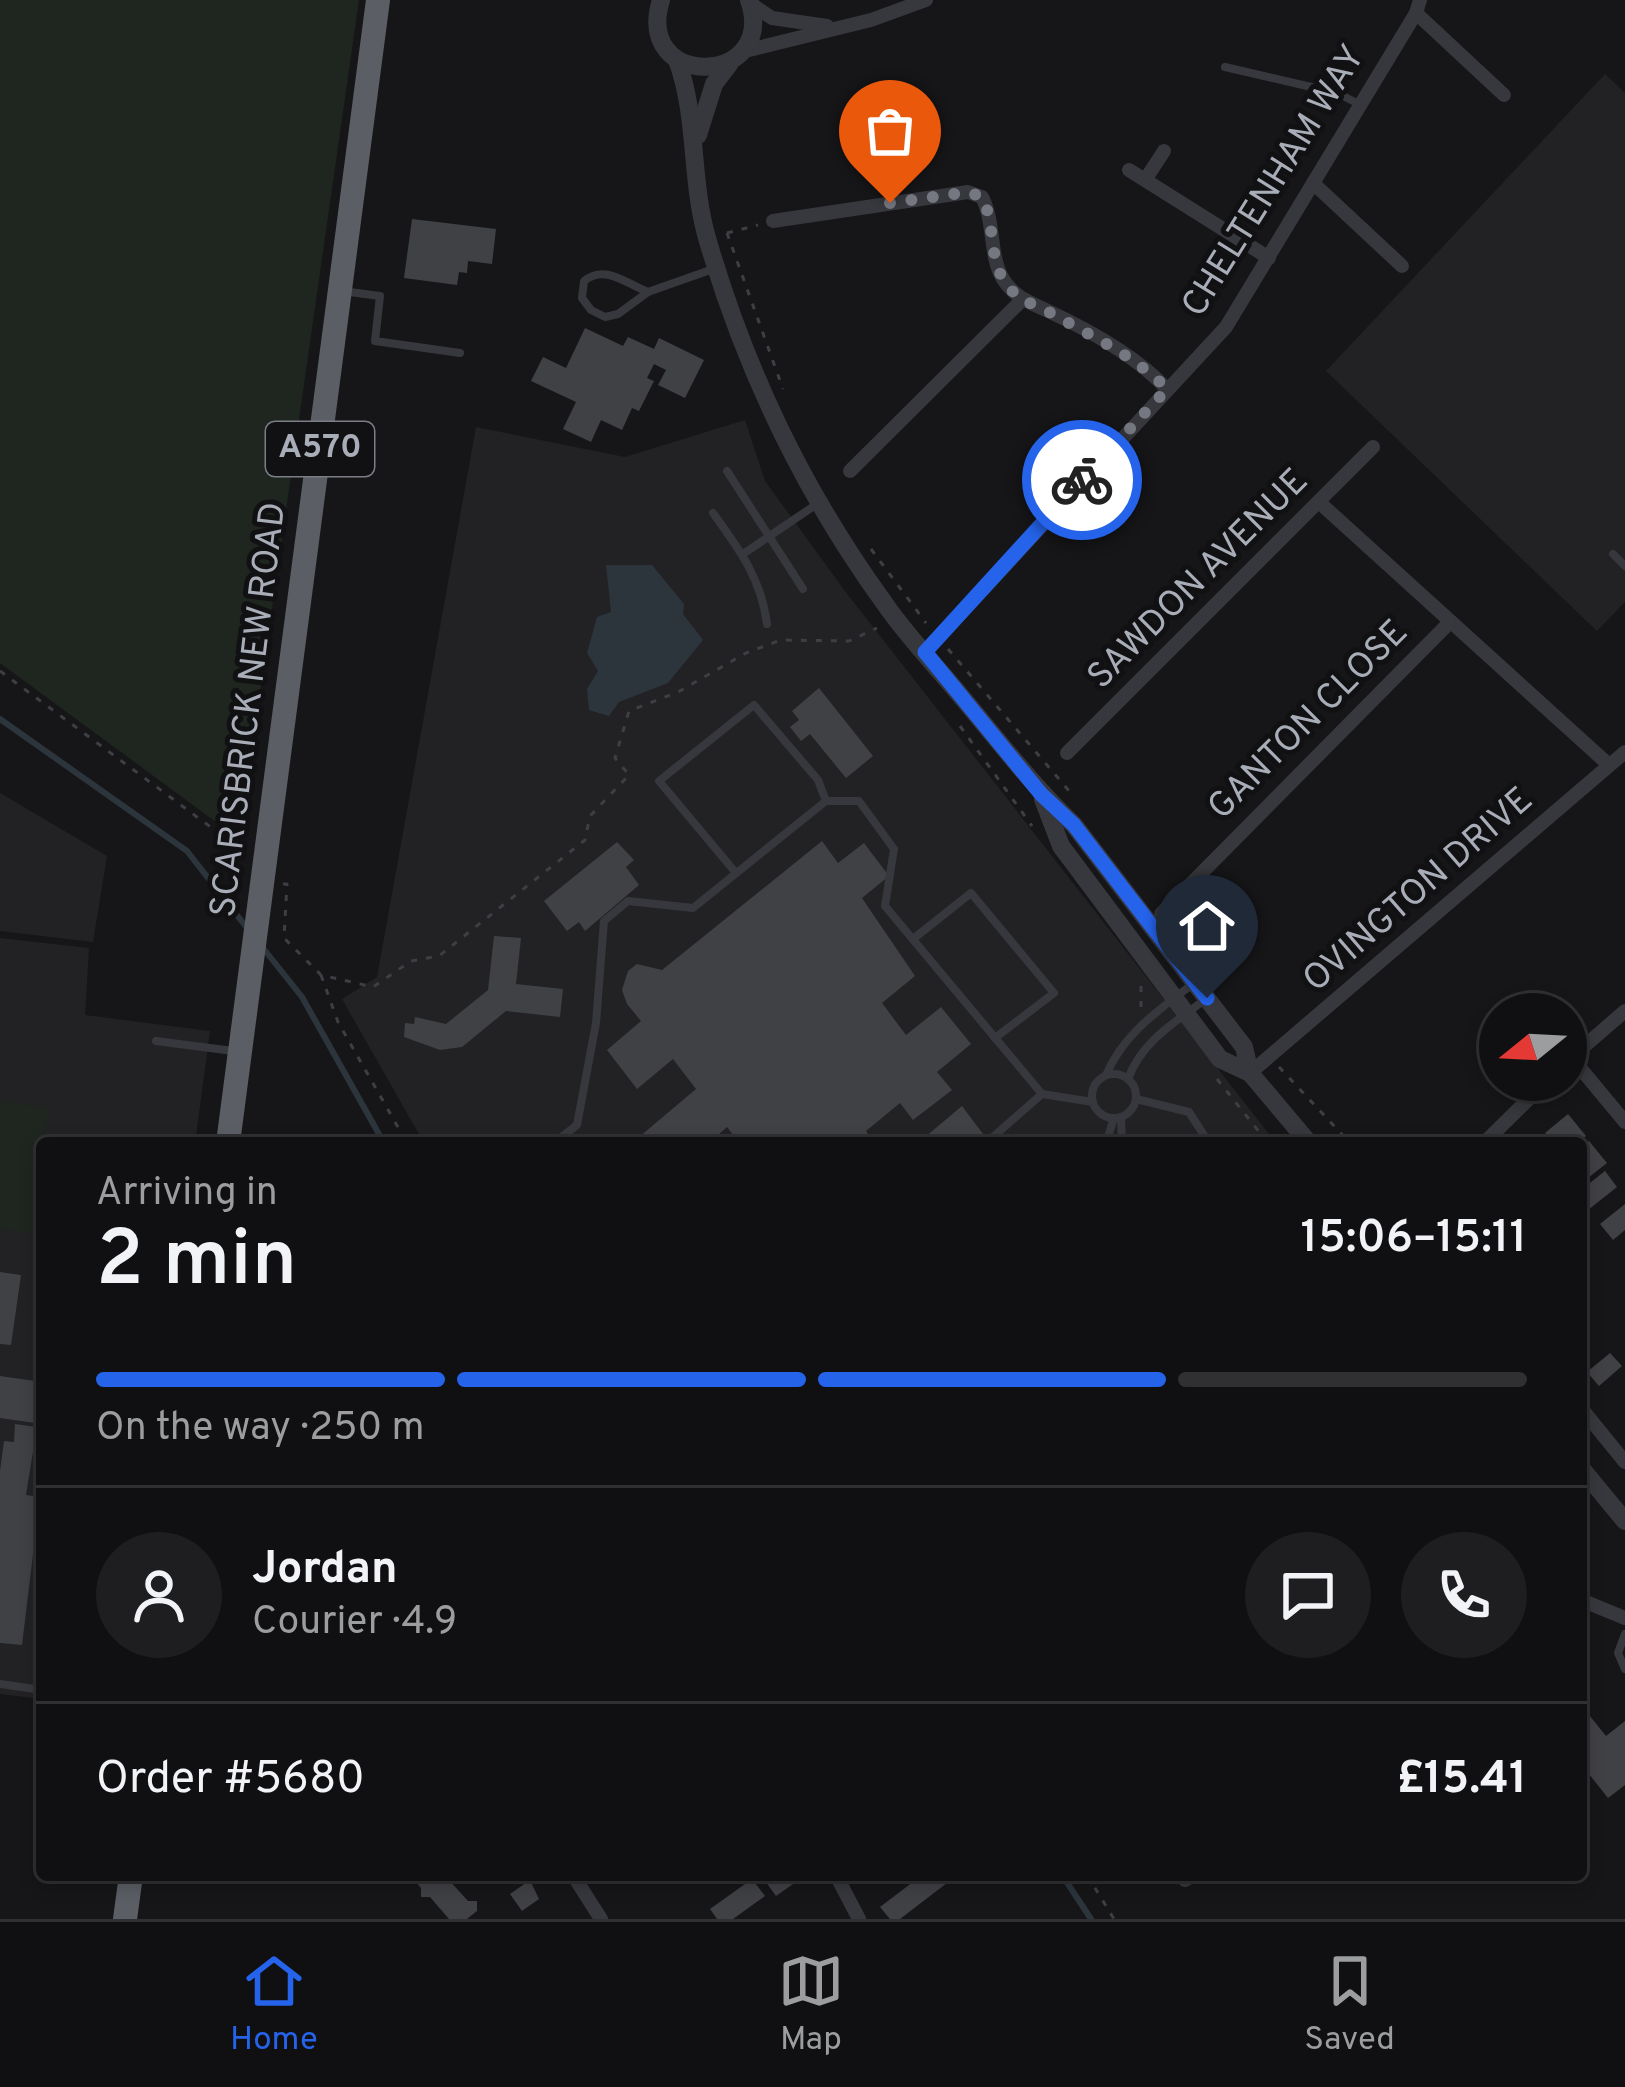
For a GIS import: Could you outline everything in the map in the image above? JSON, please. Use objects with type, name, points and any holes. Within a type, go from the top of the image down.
[{"type":"highway","name":"SCARISBRICK NEW ROAD","points":[[229,1137],[379,0]]},
{"type":"highway","points":[[125,1919],[130,1881]]},
{"type":"street","points":[[677,60],[702,69],[926,0]]},
{"type":"street","points":[[750,2],[772,18],[838,27]]},
{"type":"street","points":[[692,158],[706,103],[752,34],[750,2]]},
{"type":"street","points":[[659,3],[657,28],[687,87],[697,200],[717,268],[746,359],[818,503],[886,606],[931,644],[1041,794],[1074,825],[1201,990],[1244,1047],[1250,1073]]},
{"type":"street","points":[[1418,6],[1504,95]]},
{"type":"street","name":"CHELTENHAM WAY","points":[[931,644],[1226,327],[1418,6]]},
{"type":"street","points":[[1145,180],[1164,151]]},
{"type":"street","points":[[1129,170],[1269,258]]},
{"type":"street","points":[[1313,183],[1402,266]]},
{"type":"street","points":[[773,221],[968,192],[982,197],[990,212],[1000,274],[1021,301],[1048,311],[1146,367],[1167,389]]},
{"type":"street","points":[[850,471],[1021,301]]},
{"type":"street","name":"SAWDON AVENUE","points":[[1067,753],[1373,447]]},
{"type":"street","points":[[1320,503],[1609,765]]},
{"type":"street","name":"GANTON CLOSE","points":[[1160,914],[1449,623]]},
{"type":"street","name":"OVINGTON DRIVE","points":[[1250,1073],[1625,752]]},
{"type":"street","points":[[1041,794],[1061,846],[1220,1059],[1250,1073],[1304,1137]]},
{"type":"street","points":[[1587,1044],[1625,1011]]},
{"type":"street","points":[[1587,1080],[1625,1122]]},
{"type":"street","points":[[1490,1137],[1527,1101]]},
{"type":"street","points":[[1587,1415],[1625,1462]]},
{"type":"street","points":[[1587,1475],[1625,1521]]},
{"type":"street","points":[[1587,1602],[1625,1618]]},
{"type":"street","points":[[577,1881],[601,1919]]},
{"type":"street","points":[[839,1881],[859,1919]]},
{"type":"lane","points":[[1226,67],[1337,93],[1359,104]]},
{"type":"lane","points":[[648,292],[596,272],[584,281],[582,298],[604,317],[618,314],[648,292],[717,268]]},
{"type":"lane","points":[[341,290],[380,296],[375,341],[460,353]]},
{"type":"lane","points":[[727,471],[803,589]]},
{"type":"lane","points":[[743,554],[818,503]]},
{"type":"lane","points":[[713,513],[743,554],[763,597],[766,623]]},
{"type":"lane","points":[[1613,554],[1625,566]]},
{"type":"lane","points":[[736,873],[659,781],[754,705],[818,779],[826,801]]},
{"type":"lane","points":[[562,1137],[577,1126],[596,1023],[604,920],[628,901],[693,908],[826,801],[860,801],[894,849],[885,906],[1042,1094],[1093,1102]]},
{"type":"lane","points":[[913,939],[971,893],[1054,993],[995,1037]]},
{"type":"lane","points":[[1118,1118],[1101,1114],[1093,1102],[1094,1087],[1106,1076],[1116,1053],[1134,1031],[1201,990]]},
{"type":"lane","points":[[1136,1100],[1128,1079],[1135,1058],[1181,1005],[1201,990]]},
{"type":"lane","points":[[156,1041],[241,1052]]},
{"type":"lane","points":[[1106,1076],[1128,1079]]},
{"type":"lane","points":[[993,1137],[1042,1094]]},
{"type":"lane","points":[[1109,1137],[1118,1118],[1136,1100]]},
{"type":"lane","points":[[1136,1100],[1189,1112],[1205,1137]]},
{"type":"lane","points":[[1118,1118],[1121,1137]]},
{"type":"lane","points":[[1625,1634],[1618,1653],[1625,1670]]},
{"type":"lane","points":[[0,1684],[36,1689]]},
{"type":"path","points":[[773,221],[727,232],[789,405]]},
{"type":"path","points":[[866,541],[931,644],[1077,802]]},
{"type":"path","points":[[321,975],[373,987],[411,961],[439,956],[585,840],[590,816],[629,775],[615,758],[629,711],[782,640],[849,641],[884,625]]},
{"type":"path","points":[[0,671],[248,855]]},
{"type":"path","points":[[263,889],[287,884],[284,938],[321,975],[338,1022],[404,1137]]},
{"type":"path","points":[[1271,1059],[1344,1137]]},
{"type":"path","points":[[1091,1881],[1114,1919]]},
{"type":"shaded area","points":[[0,0],[359,0],[239,839],[0,663]]},
{"type":"shaded area","points":[[1605,74],[1625,93],[1625,602],[1597,631],[1326,371]]},
{"type":"shaded area","points":[[745,420],[765,481],[845,591],[1271,1137],[421,1137],[342,999],[377,977],[476,427],[625,457]]},
{"type":"shaded area","points":[[606,565],[652,565],[684,604],[683,614],[703,640],[668,683],[619,702],[609,716],[589,710],[587,689],[598,671],[587,653],[597,617],[611,612]]},
{"type":"shaded area","points":[[0,793],[107,856],[93,942],[0,931]]},
{"type":"shaded area","points":[[0,938],[89,948],[85,1015],[210,1031],[196,1137],[36,1137],[36,1698],[0,1694]]},
{"type":"shaded area","points":[[0,1101],[50,1108],[43,1137],[36,1137],[33,1234],[0,1229]]},
{"type":"building","points":[[412,219],[496,229],[492,264],[468,261],[467,273],[459,272],[457,285],[404,278]]},
{"type":"building","points":[[585,328],[623,346],[628,337],[654,349],[659,338],[704,360],[685,398],[658,385],[666,370],[654,364],[647,378],[654,381],[639,411],[632,408],[622,430],[601,420],[591,442],[563,429],[576,402],[531,381],[543,357],[566,368]]},
{"type":"building","points":[[819,688],[873,756],[846,778],[810,734],[801,741],[790,727],[799,720],[792,711]]},
{"type":"building","points":[[822,841],[838,863],[864,843],[889,876],[862,898],[915,976],[882,1003],[906,1035],[941,1007],[971,1044],[937,1072],[952,1090],[913,1120],[900,1103],[866,1131],[870,1137],[734,1137],[727,1127],[716,1137],[639,1137],[696,1089],[673,1059],[637,1089],[607,1050],[641,1021],[622,990],[628,971],[637,964],[662,970]]},
{"type":"building","points":[[617,842],[634,860],[626,867],[639,885],[585,931],[579,922],[567,931],[544,901]]},
{"type":"building","points":[[494,936],[521,938],[516,984],[563,989],[560,1017],[506,1011],[462,1047],[440,1050],[404,1037],[405,1023],[414,1024],[415,1017],[446,1024],[488,990]]},
{"type":"building","points":[[962,1106],[985,1137],[925,1137]]},
{"type":"building","points":[[1568,1114],[1586,1136],[1549,1137],[1545,1133]]},
{"type":"building","points":[[1587,1142],[1607,1163],[1587,1179]]},
{"type":"building","points":[[1605,1171],[1617,1187],[1588,1210],[1587,1185]]},
{"type":"building","points":[[1625,1204],[1625,1230],[1613,1240],[1600,1224]]},
{"type":"building","points":[[0,1272],[21,1275],[11,1345],[0,1344]]},
{"type":"building","points":[[1610,1353],[1622,1366],[1599,1386],[1587,1372]]},
{"type":"building","points":[[0,1376],[36,1381],[36,1423],[0,1418]]},
{"type":"building","points":[[15,1424],[36,1427],[26,1495],[36,1496],[36,1530],[22,1645],[0,1643],[0,1471],[4,1441],[14,1442]]},
{"type":"building","points":[[1587,1712],[1606,1736],[1625,1721],[1625,1785],[1608,1798],[1587,1772]]},
{"type":"building","points":[[415,1881],[450,1881],[468,1901],[477,1901],[477,1911],[467,1919],[449,1919],[430,1897],[421,1897]]},
{"type":"building","points":[[530,1881],[539,1899],[522,1911],[510,1894]]},
{"type":"building","points":[[749,1881],[765,1896],[733,1919],[717,1919],[710,1909]]},
{"type":"building","points":[[765,1881],[797,1881],[776,1896]]},
{"type":"building","points":[[914,1881],[947,1883],[900,1919],[890,1919],[880,1907]]},
{"type":"waterway","points":[[0,719],[187,851],[247,928]]},
{"type":"waterway","points":[[263,948],[302,997],[381,1137]]},
{"type":"waterway","points":[[1066,1881],[1091,1919]]},
{"type":"way so far","points":[[890,203],[968,192],[982,197],[990,212],[1000,274],[1021,301],[1048,311],[1146,367],[1167,389],[1082,480]]},
{"type":"route","points":[[1082,480],[925,652],[1041,794],[1074,825],[1207,998]]}]
